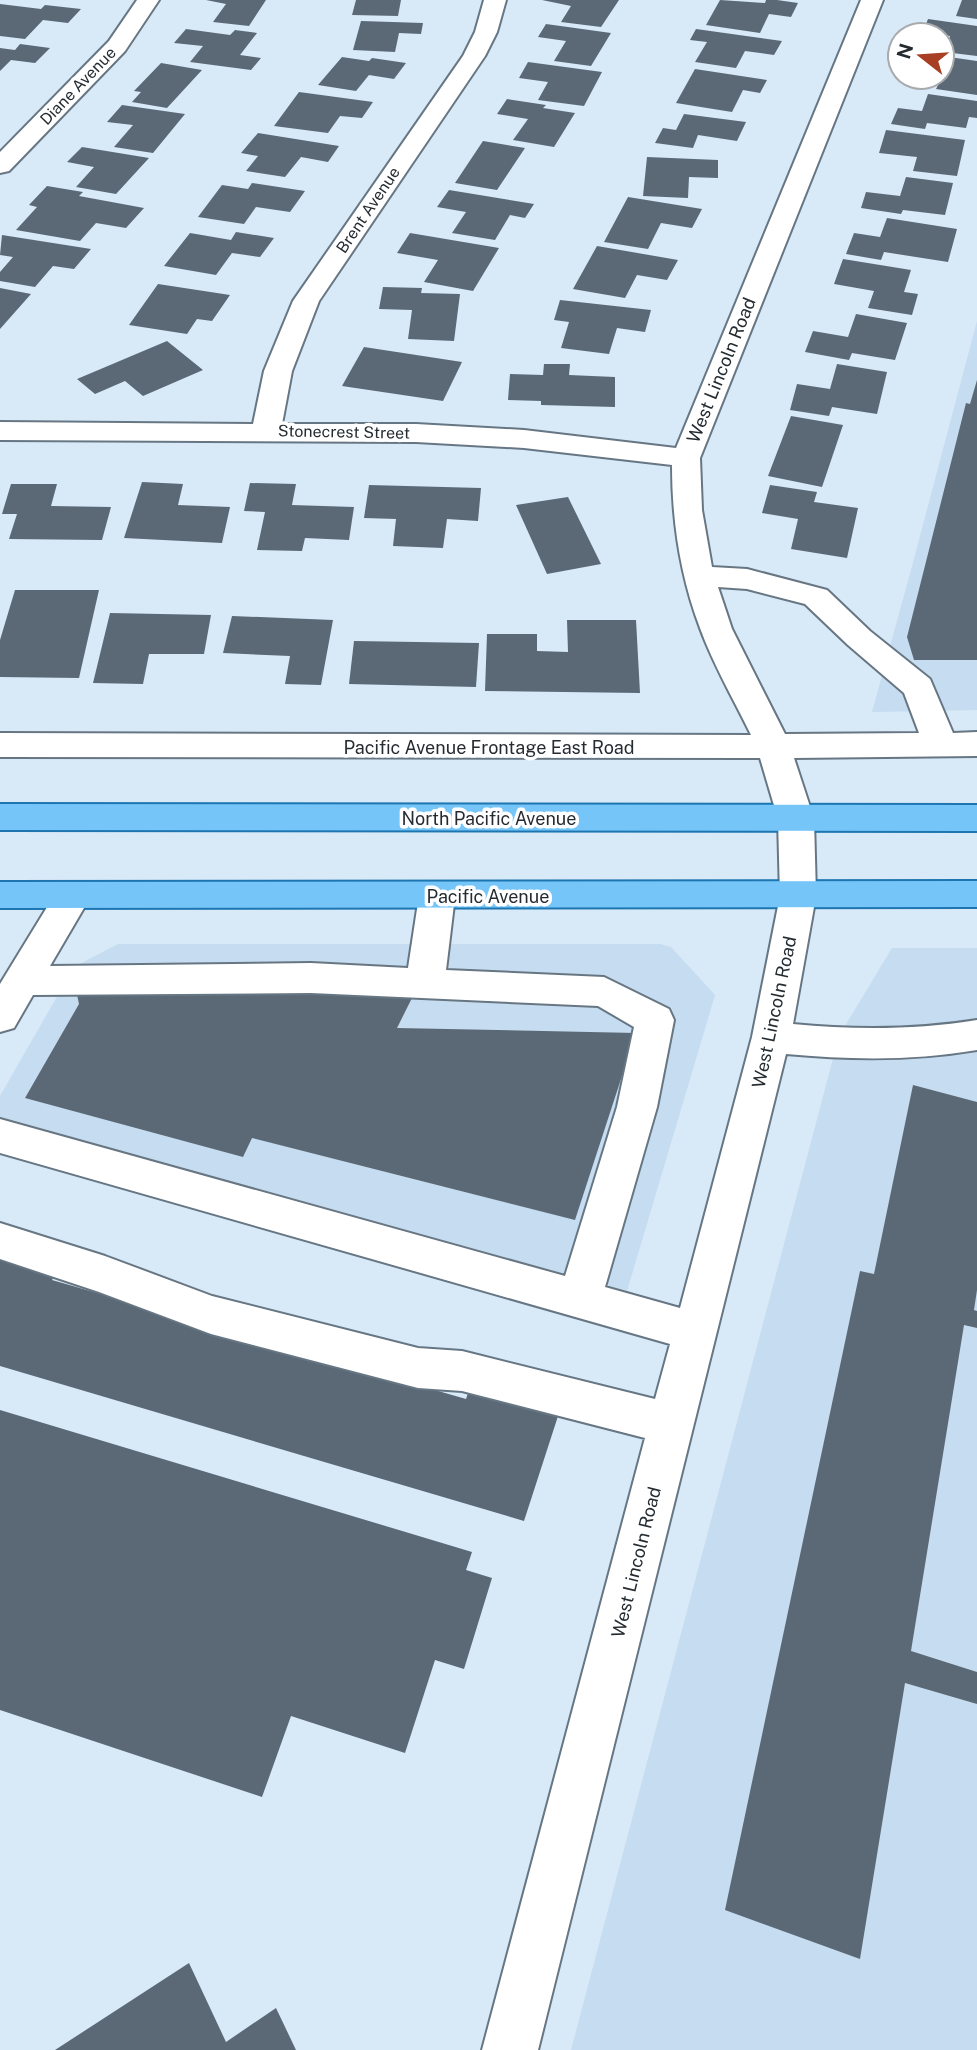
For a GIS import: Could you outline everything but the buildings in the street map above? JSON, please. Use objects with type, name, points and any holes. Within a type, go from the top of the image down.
[{"type":"main road","name":"North Pacific Avenue","points":[[0,817],[977,818]]},
{"type":"main road","name":"Pacific Avenue","points":[[0,895],[977,894]]},
{"type":"street","name":"Diane Avenue","points":[[0,166],[117,46],[148,0]]},
{"type":"street","name":"Brent Avenue","points":[[266,431],[278,371],[306,301],[474,57],[486,32],[495,0]]},
{"type":"street","name":"West Lincoln Road","points":[[510,2050],[771,1037],[798,896],[796,819],[774,747],[716,629],[700,576],[687,510],[686,458],[872,0]]},
{"type":"street","name":"Stonecrest Street","points":[[0,431],[416,433],[511,438],[686,458]]},
{"type":"street","points":[[700,576],[747,579],[816,597],[859,638],[918,687],[941,745]]},
{"type":"street","name":"Pacific Avenue Frontage East Road","points":[[0,745],[774,747],[977,744]]},
{"type":"street","points":[[0,1017],[73,896]]},
{"type":"street","points":[[425,984],[437,896]]},
{"type":"street","points":[[22,981],[311,978],[604,992],[655,1020],[637,1107],[580,1298]]},
{"type":"street","points":[[771,1037],[855,1045],[935,1042],[977,1035]]},
{"type":"street","points":[[0,1136],[695,1332]]},
{"type":"street","points":[[0,1241],[105,1275],[211,1315],[418,1368],[462,1371],[671,1424]]},
{"type":"shaded area","points":[[977,321],[977,710],[872,712],[911,570]]},
{"type":"shaded area","points":[[118,944],[660,944],[671,947],[715,995],[627,1291],[0,1124],[0,1096],[74,967]]},
{"type":"shaded area","points":[[892,948],[977,948],[977,2050],[571,2050],[839,1036]]}]
